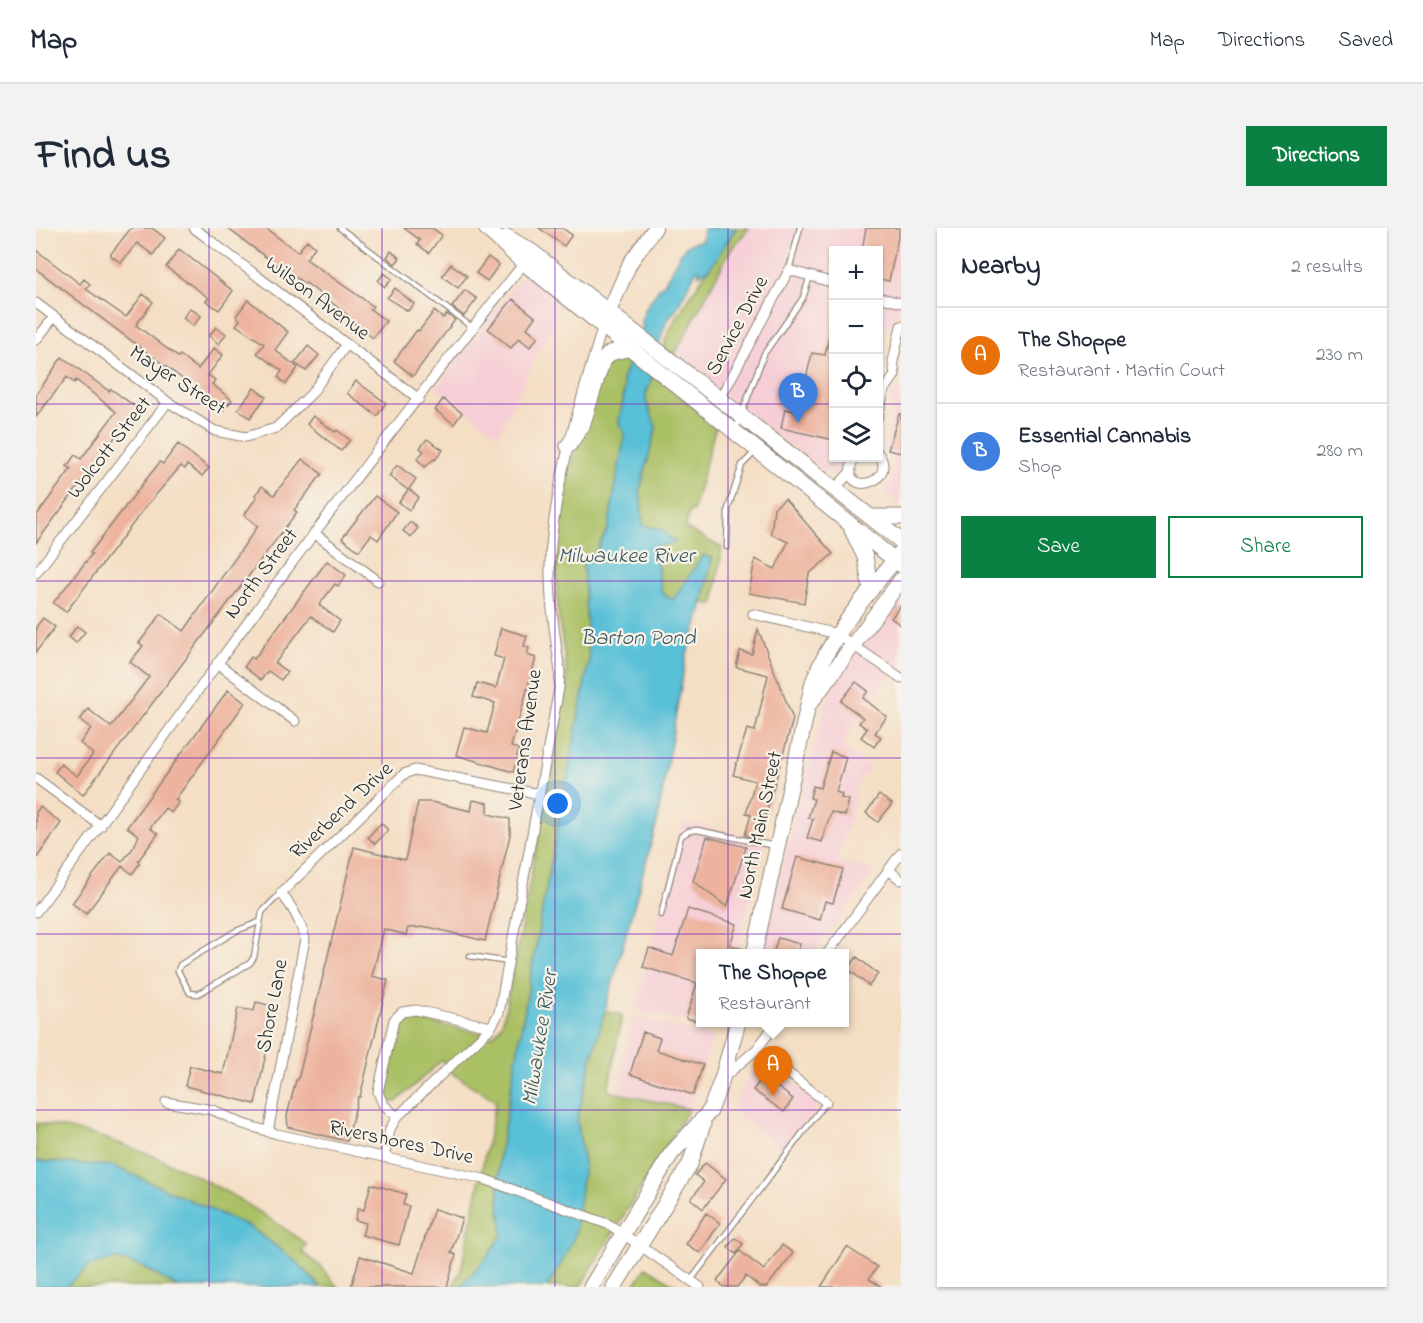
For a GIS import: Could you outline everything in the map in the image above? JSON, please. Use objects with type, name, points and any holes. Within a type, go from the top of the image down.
[{"type":"main road","points":[[486,228],[524,262],[606,319]]},
{"type":"main road","points":[[492,228],[532,252],[631,344],[714,405],[735,432],[847,522],[899,559]]},
{"type":"main road","points":[[568,446],[585,420],[602,362],[610,353],[631,344]]},
{"type":"main road","points":[[714,405],[741,417],[901,541]]},
{"type":"main road","points":[[872,518],[901,517]]},
{"type":"main road","points":[[847,522],[866,557],[871,590]]},
{"type":"main road","name":"North Main Street","points":[[755,949],[816,674],[837,634],[871,590],[899,559]]},
{"type":"main road","name":"North Main Street","points":[[809,705],[901,580]]},
{"type":"main road","points":[[614,1287],[690,1164],[705,1118],[722,1079],[737,1027]]},
{"type":"main road","points":[[591,1287],[671,1154],[705,1118]]},
{"type":"street","name":"Wilson Avenue","points":[[194,228],[419,399]]},
{"type":"street","name":"Veterans Avenue","points":[[384,1157],[390,1129],[397,1117],[491,1027],[499,1013],[559,688],[560,672],[550,587],[551,555],[552,535],[568,446],[606,319],[630,263],[655,228]]},
{"type":"street","name":"North Street","points":[[36,912],[314,533],[524,262]]},
{"type":"street","points":[[789,270],[829,282]]},
{"type":"street","name":"Service Drive","points":[[714,405],[727,386],[789,270]]},
{"type":"street","points":[[883,298],[901,303]]},
{"type":"street","name":"Mayer Street","points":[[36,303],[168,402],[215,431],[246,437],[276,428],[311,394],[347,344]]},
{"type":"street","points":[[36,340],[54,316]]},
{"type":"street","points":[[881,408],[884,391],[898,377],[893,361],[901,326]]},
{"type":"street","name":"Wolcott Street","points":[[36,573],[168,402]]},
{"type":"street","points":[[852,462],[851,471],[858,481],[863,484],[874,484],[879,481],[885,471],[886,466],[883,460]]},
{"type":"street","points":[[835,489],[851,471]]},
{"type":"street","points":[[314,533],[378,581]]},
{"type":"street","points":[[753,614],[837,634],[901,678]]},
{"type":"street","points":[[217,663],[295,721]]},
{"type":"street","name":"Riverbend Drive","points":[[281,893],[404,774],[415,770],[540,794]]},
{"type":"street","points":[[36,778],[101,826]]},
{"type":"street","points":[[832,949],[901,853]]},
{"type":"street","points":[[889,870],[901,880]]},
{"type":"street","name":"Shore Lane","points":[[268,1132],[304,939],[296,912],[281,893]]},
{"type":"street","points":[[397,1117],[382,1104],[378,1092],[394,1020],[402,1012],[416,1010],[491,1027]]},
{"type":"street","points":[[722,1079],[757,1049],[774,1027]]},
{"type":"street","points":[[757,1049],[826,1102]]},
{"type":"street","name":"Rivershores Drive","points":[[166,1102],[213,1110],[243,1124],[268,1132],[484,1179],[588,1215],[610,1225],[700,1287]]},
{"type":"lane","points":[[340,228],[473,328]]},
{"type":"lane","points":[[347,233],[351,228]]},
{"type":"lane","points":[[789,270],[800,228]]},
{"type":"lane","points":[[735,432],[764,354],[803,298],[810,276]]},
{"type":"lane","points":[[727,547],[729,509],[742,465],[757,450]]},
{"type":"lane","points":[[661,915],[681,836],[689,831],[697,830],[777,847]]},
{"type":"lane","points":[[259,922],[236,931],[180,965],[178,971],[190,993],[198,994],[250,963],[254,957],[262,912],[281,893]]},
{"type":"lane","points":[[470,956],[509,963]]},
{"type":"lane","points":[[691,1280],[826,1102]]},
{"type":"shaded area","points":[[749,228],[901,228],[899,267],[901,268],[901,297],[893,323],[886,328],[883,340],[883,246],[829,246],[829,462],[845,462],[844,472],[840,475],[830,475],[824,472],[674,356],[730,251]]},
{"type":"shaded area","points":[[525,273],[564,300],[498,435],[436,388]]},
{"type":"shaded area","points":[[897,388],[901,388],[901,507],[884,490],[891,482],[895,469],[892,459],[883,450],[883,441],[888,438],[895,406],[889,400],[890,394]]},
{"type":"shaded area","points":[[901,590],[901,667],[897,665],[849,732],[842,746],[870,768],[851,793],[856,797],[837,862],[876,870],[817,949],[763,949],[790,836],[831,687]]},
{"type":"shaded area","points":[[683,822],[766,840],[737,949],[696,949],[696,1024],[635,1010]]},
{"type":"shaded area","points":[[632,1017],[713,1037],[688,1110],[617,1091]]},
{"type":"shaded area","points":[[760,1055],[821,1104],[784,1150],[731,1110]]},
{"type":"green space","points":[[735,228],[749,228],[730,251],[674,356],[664,349],[666,338],[676,318]]},
{"type":"green space","points":[[620,358],[631,361],[625,372],[620,419],[624,439],[608,528],[591,560],[583,563],[589,661],[499,1157],[499,1200],[503,1234],[465,1283],[460,1287],[452,1287],[461,1270],[496,1101],[453,1074],[442,1060],[396,1102],[390,1102],[386,1091],[402,1023],[409,1018],[493,1036],[504,1017],[566,693],[566,669],[557,598],[560,518],[571,469],[597,385],[608,365]]},
{"type":"green space","points":[[653,375],[716,425],[693,511],[690,511],[685,528],[722,548],[714,604],[703,603],[712,558],[673,600],[662,593],[654,546],[675,542],[660,529],[643,525],[640,489],[656,429],[645,397]]},
{"type":"green space","points":[[604,1011],[622,1015],[608,1091],[689,1109],[580,1287],[547,1287],[562,1262],[584,1164],[577,1120]]},
{"type":"green space","points":[[36,1123],[107,1139],[178,1167],[212,1184],[306,1244],[302,1252],[319,1265],[338,1287],[320,1287],[298,1263],[250,1227],[113,1166],[36,1161]]},
{"type":"green space","points":[[116,1259],[141,1266],[177,1287],[66,1287],[89,1266]]},
{"type":"green space","points":[[646,1267],[678,1287],[633,1287]]},
{"type":"water","name":"Barton Pond","points":[[704,228],[736,228],[710,268],[699,275],[699,269],[696,271],[662,333],[646,396],[656,429],[640,489],[643,525],[660,529],[676,542],[654,547],[662,593],[673,600],[703,555],[712,558],[700,615],[686,657],[657,822],[577,1120],[584,1164],[575,1235],[547,1287],[460,1287],[488,1256],[503,1234],[499,1200],[499,1157],[589,661],[583,562],[592,560],[608,528],[624,439],[624,431],[619,424],[624,395],[622,380],[643,326],[641,321],[645,310],[664,284],[685,247],[702,241]]},
{"type":"water","points":[[36,1161],[113,1166],[250,1227],[298,1263],[320,1287],[177,1287],[141,1266],[116,1259],[89,1266],[66,1287],[36,1287]]},
{"type":"building","points":[[131,228],[152,228],[165,238],[153,255],[137,243],[121,263],[110,255]]},
{"type":"building","points":[[227,228],[265,228],[298,252],[307,240],[315,247],[306,259],[373,306],[370,309],[386,321],[373,338],[346,317],[348,315],[306,283],[279,267]]},
{"type":"building","points":[[404,228],[432,228],[442,235],[429,253],[417,244],[420,240]]},
{"type":"building","points":[[539,228],[562,228],[572,235],[564,246]]},
{"type":"building","points":[[866,228],[900,228],[889,281],[883,280],[883,246],[863,246]]},
{"type":"building","points":[[179,249],[233,291],[219,310],[206,301],[209,298],[166,267]]},
{"type":"building","points":[[36,250],[80,284],[84,279],[90,284],[86,289],[126,317],[143,294],[153,302],[136,325],[198,369],[214,348],[223,355],[208,375],[215,380],[212,384],[232,400],[224,410],[36,269]]},
{"type":"building","points":[[391,251],[400,258],[395,264],[387,257]]},
{"type":"building","points":[[488,257],[499,265],[487,281],[476,273]]},
{"type":"building","points":[[451,264],[467,276],[458,288],[442,276]]},
{"type":"building","points":[[384,273],[392,279],[385,287],[378,281]]},
{"type":"building","points":[[395,288],[414,304],[408,311],[387,298]]},
{"type":"building","points":[[465,290],[477,299],[464,316],[452,307]]},
{"type":"building","points":[[513,299],[535,317],[527,328],[538,337],[530,347],[519,338],[511,348],[488,329]]},
{"type":"building","points":[[248,300],[288,332],[275,350],[298,368],[286,384],[278,377],[282,371],[257,353],[264,344],[236,325],[240,320],[236,316]]},
{"type":"building","points":[[190,308],[201,316],[193,326],[183,318]]},
{"type":"building","points":[[434,311],[443,318],[447,314],[455,320],[413,376],[394,361]]},
{"type":"building","points":[[216,327],[226,334],[219,344],[209,336]]},
{"type":"building","points":[[829,337],[829,439],[781,428],[785,409],[798,412],[812,353],[825,355]]},
{"type":"building","points":[[308,346],[319,355],[306,371],[295,363]]},
{"type":"building","points":[[62,357],[137,408],[36,543],[36,516],[71,469],[67,466],[75,455],[81,459],[116,412],[76,380],[74,383],[67,377],[36,417],[36,395]]},
{"type":"building","points":[[356,381],[386,403],[377,416],[347,393]]},
{"type":"building","points":[[254,388],[266,397],[250,418],[238,409]]},
{"type":"building","points":[[443,399],[462,413],[454,424],[435,410]]},
{"type":"building","points":[[899,414],[901,414],[901,453],[888,450]]},
{"type":"building","points":[[313,416],[350,440],[341,451],[307,424]]},
{"type":"building","points":[[427,439],[443,450],[425,467],[417,459],[424,451],[420,448]]},
{"type":"building","points":[[178,444],[209,468],[202,476],[187,465],[185,469],[181,466],[147,505],[66,612],[53,603],[144,482],[160,462],[163,464]]},
{"type":"building","points":[[302,459],[322,474],[294,510],[297,512],[83,795],[55,772],[61,764],[77,776],[93,754],[80,743],[91,728],[80,720],[88,709],[111,727],[149,677],[130,662],[143,646],[139,643],[161,614],[184,631],[258,526],[244,515],[257,497],[255,495],[262,486],[274,495]]},
{"type":"building","points":[[397,465],[416,479],[409,489],[419,497],[409,510],[399,502],[408,490],[389,476]]},
{"type":"building","points":[[375,496],[397,512],[378,540],[371,535],[359,551],[342,538]]},
{"type":"building","points":[[785,499],[833,554],[809,574],[804,603],[749,593],[755,559],[775,569],[788,542],[771,534],[774,508]]},
{"type":"building","points":[[410,522],[418,528],[411,537],[403,531]]},
{"type":"building","points":[[327,561],[346,575],[338,586],[335,584],[319,605],[340,621],[333,632],[311,616],[275,663],[287,672],[281,680],[268,671],[261,680],[244,667],[251,657],[254,659]]},
{"type":"building","points":[[901,605],[901,625],[891,618]]},
{"type":"building","points":[[43,618],[55,627],[36,652],[36,627]]},
{"type":"building","points":[[77,626],[85,632],[76,643],[69,637]]},
{"type":"building","points":[[501,628],[527,636],[524,646],[529,648],[527,655],[536,658],[511,747],[519,749],[517,756],[523,758],[520,766],[515,765],[513,772],[456,755],[464,727],[487,733],[495,703],[473,697],[477,683],[496,688],[504,659],[494,656]]},
{"type":"building","points":[[758,629],[793,719],[759,838],[745,835],[751,815],[746,813],[755,781],[733,775],[747,729],[755,731],[768,675],[736,667],[740,651],[752,654]]},
{"type":"building","points":[[856,682],[868,691],[863,698],[887,717],[875,733],[881,737],[874,747],[861,737],[867,729],[859,723],[863,718],[841,701]]},
{"type":"building","points":[[228,690],[245,703],[175,800],[179,802],[171,813],[165,808],[150,828],[158,834],[138,861],[140,863],[132,874],[122,866],[86,914],[72,903],[110,853],[122,862],[133,848],[139,836],[127,827]]},
{"type":"building","points":[[831,752],[846,757],[836,792],[842,794],[841,798],[849,800],[845,816],[831,812],[822,842],[807,838],[813,819],[808,818],[814,799],[810,798],[813,786],[820,788]]},
{"type":"building","points":[[879,795],[892,804],[878,822],[866,813]]},
{"type":"building","points":[[473,800],[488,803],[488,814],[510,819],[510,835],[485,941],[428,927],[408,928],[406,935],[384,929],[372,976],[388,980],[347,1141],[288,1127],[287,1116],[296,1080],[298,1080],[354,847],[405,860],[418,802],[431,802],[471,811]]},
{"type":"building","points":[[40,807],[61,823],[36,859],[36,812]]},
{"type":"building","points":[[381,823],[388,830],[375,844],[368,837]]},
{"type":"building","points":[[707,837],[746,847],[727,907],[693,881]]},
{"type":"building","points":[[797,857],[843,869],[833,903],[825,901],[820,920],[782,909]]},
{"type":"building","points":[[688,909],[737,924],[730,945],[742,949],[696,949],[696,983],[643,967],[649,948],[673,956]]},
{"type":"building","points":[[778,938],[800,944],[798,949],[775,949]]},
{"type":"building","points":[[857,957],[878,974],[869,986],[849,968]]},
{"type":"building","points":[[696,986],[696,1021],[686,1018]]},
{"type":"building","points":[[256,1002],[276,1007],[255,1104],[185,1086],[190,1066],[223,1074],[238,1008],[254,1011]]},
{"type":"building","points":[[643,1032],[660,1038],[656,1050],[703,1065],[693,1095],[630,1074]]},
{"type":"building","points":[[763,1076],[793,1099],[784,1112],[753,1090]]},
{"type":"building","points":[[705,1163],[726,1179],[703,1209],[691,1199],[704,1182],[695,1175]]},
{"type":"building","points":[[371,1184],[406,1194],[403,1205],[409,1206],[399,1245],[362,1235],[366,1223],[355,1220],[358,1208],[364,1210]]},
{"type":"building","points":[[434,1209],[462,1218],[451,1253],[456,1255],[447,1287],[351,1287],[360,1256],[414,1273]]},
{"type":"building","points":[[706,1213],[720,1223],[700,1253],[686,1244]]},
{"type":"building","points":[[735,1238],[743,1244],[736,1254],[728,1247]]},
{"type":"building","points":[[782,1245],[793,1253],[767,1287],[760,1287],[746,1276],[737,1287],[724,1287],[717,1281],[740,1251],[764,1270]]},
{"type":"building","points":[[847,1247],[877,1267],[869,1279],[882,1287],[821,1287]]},
{"type":"place","name":"Essential Cannabis","points":[[798,423]]},
{"type":"place","name":"The Shoppe","points":[[773,1096]]},
{"type":"water label","name":"Milwaukee River","points":[[626,557]]},
{"type":"water label","name":"Milwaukee River","points":[[541,1038]]}]
